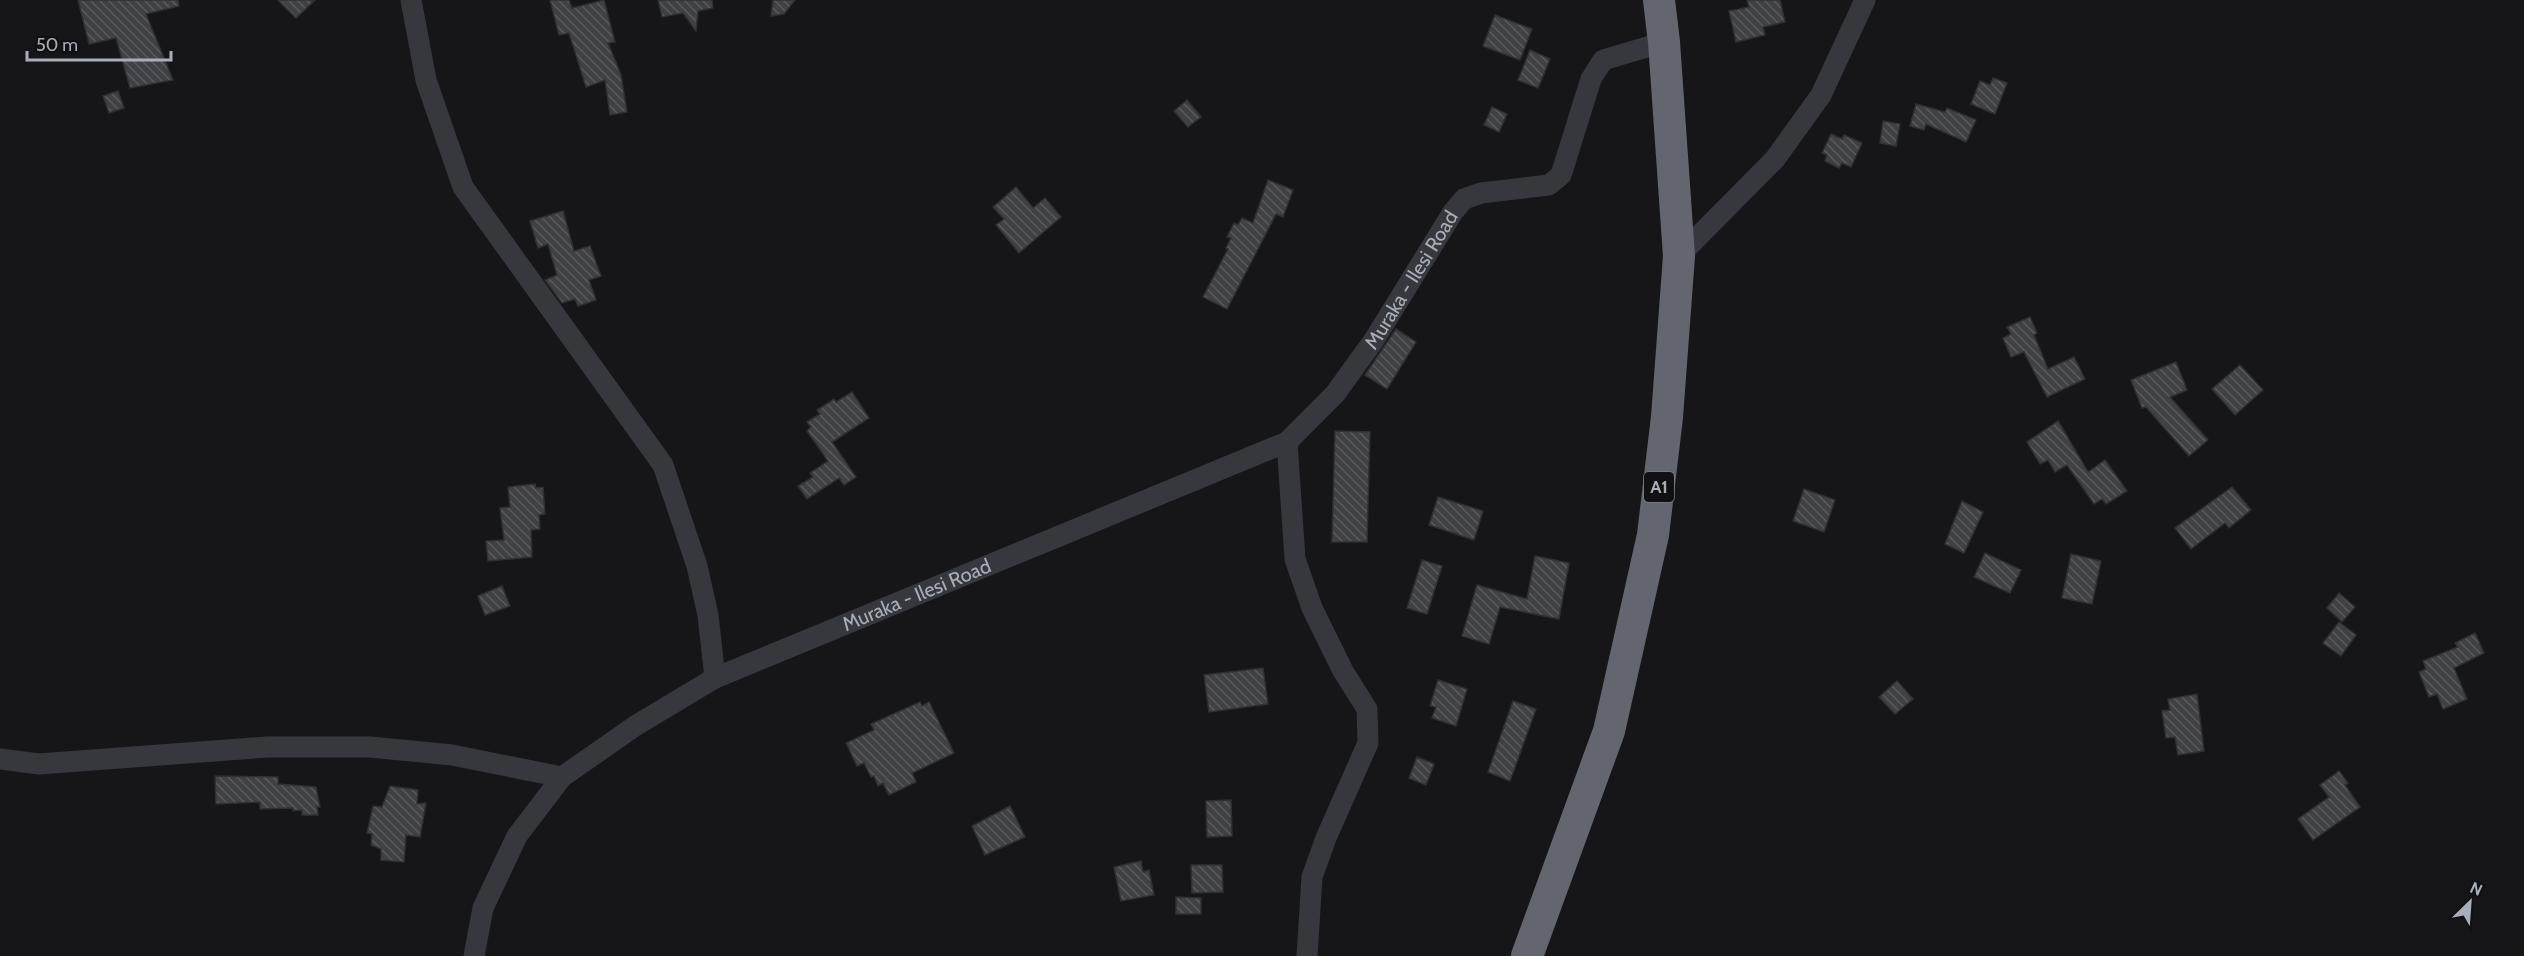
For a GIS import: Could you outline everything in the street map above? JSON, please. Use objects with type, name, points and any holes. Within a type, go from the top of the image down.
[{"type":"highway","name":"A1","points":[[1527,956],[1609,731],[1653,535],[1667,417],[1679,256],[1659,0]]},
{"type":"street","points":[[411,0],[426,80],[463,187],[663,465],[697,566],[708,615],[715,678]]},
{"type":"street","points":[[1679,256],[1775,159],[1821,95],[1865,0]]},
{"type":"street","name":"Muraka - Ilesi Road","points":[[474,956],[483,908],[516,836],[562,777],[636,726],[715,678],[1287,442],[1335,394],[1374,339],[1453,212],[1464,199],[1482,193],[1549,185],[1561,175],[1591,79],[1603,60],[1664,42]]},
{"type":"street","points":[[1287,442],[1295,559],[1312,608],[1342,671],[1367,709],[1368,743],[1326,838],[1312,877],[1307,956]]},
{"type":"street","points":[[0,759],[39,764],[268,747],[370,747],[452,755],[562,777]]},
{"type":"building","points":[[78,0],[178,0],[179,6],[146,14],[173,80],[130,88],[116,38],[89,44]]},
{"type":"building","points":[[278,0],[315,0],[296,18]]},
{"type":"building","points":[[550,0],[569,0],[572,8],[604,0],[615,42],[608,43],[621,75],[627,112],[610,115],[605,80],[586,87],[569,33],[559,35]]},
{"type":"building","points":[[658,0],[712,0],[713,8],[698,11],[696,31],[683,13],[662,17]]},
{"type":"building","points":[[773,0],[795,0],[784,14],[771,16]]},
{"type":"building","points":[[1747,0],[1780,0],[1785,22],[1763,27],[1765,35],[1736,42],[1729,11],[1749,7]]},
{"type":"building","points":[[1495,15],[1532,29],[1520,60],[1483,46]]},
{"type":"building","points":[[1530,50],[1550,59],[1538,88],[1518,80]]},
{"type":"building","points":[[1993,78],[2007,83],[1995,114],[1971,104],[1980,81],[1990,85]]},
{"type":"building","points":[[118,91],[124,108],[109,113],[103,96]]},
{"type":"building","points":[[1187,100],[1201,117],[1188,127],[1174,111]]},
{"type":"building","points":[[1916,104],[1945,112],[1947,108],[1976,120],[1966,142],[1926,124],[1924,130],[1910,126]]},
{"type":"building","points":[[1492,107],[1507,114],[1499,132],[1484,125]]},
{"type":"building","points":[[1883,121],[1900,124],[1896,146],[1880,143]]},
{"type":"building","points":[[1831,134],[1842,139],[1844,135],[1862,143],[1851,167],[1842,163],[1839,168],[1825,161],[1827,155],[1822,153]]},
{"type":"building","points":[[1268,180],[1293,190],[1283,217],[1276,214],[1227,309],[1203,297],[1228,249],[1226,248],[1231,238],[1227,237],[1234,223],[1238,225],[1242,218],[1253,223]]},
{"type":"building","points":[[1016,187],[1033,208],[1045,198],[1061,217],[1019,253],[996,225],[1004,219],[993,207]]},
{"type":"building","points":[[563,211],[574,251],[590,246],[601,276],[589,280],[596,300],[578,306],[575,299],[562,303],[545,280],[557,275],[548,244],[538,248],[530,221]]},
{"type":"building","points":[[2030,317],[2037,333],[2034,335],[2048,369],[2074,357],[2085,379],[2047,397],[2024,352],[2011,357],[2003,338],[2011,334],[2007,327]]},
{"type":"building","points":[[1396,329],[1416,342],[1387,389],[1365,375]]},
{"type":"building","points":[[2176,362],[2187,390],[2170,397],[2208,440],[2189,456],[2146,407],[2142,408],[2131,380]]},
{"type":"building","points":[[2240,365],[2263,390],[2235,415],[2212,389]]},
{"type":"building","points":[[852,392],[869,418],[832,442],[856,477],[844,485],[839,478],[807,499],[798,486],[813,477],[810,473],[828,461],[807,431],[811,427],[807,422],[820,414],[817,410],[834,399],[836,402]]},
{"type":"building","points":[[2058,421],[2088,472],[2105,460],[2127,491],[2106,504],[2102,499],[2094,504],[2067,465],[2055,472],[2048,460],[2040,464],[2027,442]]},
{"type":"building","points":[[1335,431],[1370,432],[1367,542],[1332,542]]},
{"type":"building","points":[[535,484],[536,488],[543,487],[545,514],[539,515],[540,529],[531,530],[532,557],[488,561],[486,541],[504,540],[500,508],[510,507],[508,487]]},
{"type":"building","points":[[2232,487],[2251,510],[2229,528],[2225,523],[2191,549],[2175,528]]},
{"type":"building","points":[[1804,489],[1835,500],[1824,532],[1793,521]]},
{"type":"building","points":[[1438,497],[1483,511],[1474,540],[1429,525]]},
{"type":"building","points":[[1962,501],[1983,512],[1964,553],[1945,544]]},
{"type":"building","points":[[1985,553],[2021,570],[2010,593],[1974,577]]},
{"type":"building","points":[[2071,554],[2101,561],[2092,604],[2062,598]]},
{"type":"building","points":[[1535,556],[1569,563],[1559,619],[1500,607],[1489,644],[1462,636],[1477,585],[1527,599]]},
{"type":"building","points":[[1422,560],[1442,566],[1427,614],[1407,608]]},
{"type":"building","points":[[502,586],[510,606],[485,615],[478,596]]},
{"type":"building","points":[[2339,593],[2355,607],[2342,622],[2327,608]]},
{"type":"building","points":[[2339,622],[2356,635],[2341,656],[2323,643]]},
{"type":"building","points":[[2475,633],[2484,653],[2454,668],[2467,699],[2443,709],[2437,694],[2429,697],[2419,672],[2426,669],[2423,661],[2458,647],[2455,643]]},
{"type":"building","points":[[1263,668],[1268,704],[1209,712],[1204,675]]},
{"type":"building","points":[[1438,680],[1467,689],[1456,726],[1432,718],[1436,707],[1430,706]]},
{"type":"building","points":[[1897,681],[1913,699],[1895,714],[1879,697]]},
{"type":"building","points":[[2197,694],[2204,751],[2178,755],[2175,737],[2166,738],[2162,711],[2170,710],[2168,699]]},
{"type":"building","points":[[1513,701],[1536,709],[1510,781],[1488,772]]},
{"type":"building","points":[[920,702],[922,706],[929,702],[954,753],[912,773],[916,782],[889,795],[883,783],[878,786],[864,763],[857,766],[846,743],[874,730],[871,724]]},
{"type":"building","points":[[1417,757],[1434,764],[1426,785],[1409,778]]},
{"type":"building","points":[[2339,771],[2348,783],[2345,785],[2360,807],[2313,840],[2298,819],[2329,797],[2320,785]]},
{"type":"building","points":[[215,776],[278,777],[278,784],[316,787],[320,807],[317,807],[318,815],[302,815],[302,810],[293,811],[293,808],[260,809],[260,802],[216,804]]},
{"type":"building","points":[[390,786],[418,790],[417,804],[426,803],[420,837],[406,835],[404,862],[381,860],[381,849],[371,845],[372,834],[367,833],[373,806],[382,807]]},
{"type":"building","points":[[1231,800],[1232,836],[1207,837],[1206,801]]},
{"type":"building","points":[[1010,806],[1025,837],[985,855],[972,826]]},
{"type":"building","points":[[1141,861],[1143,872],[1149,870],[1154,895],[1121,901],[1114,867]]},
{"type":"building","points":[[1191,865],[1222,865],[1223,892],[1192,893]]},
{"type":"building","points":[[1176,897],[1201,898],[1201,914],[1176,914]]}]
